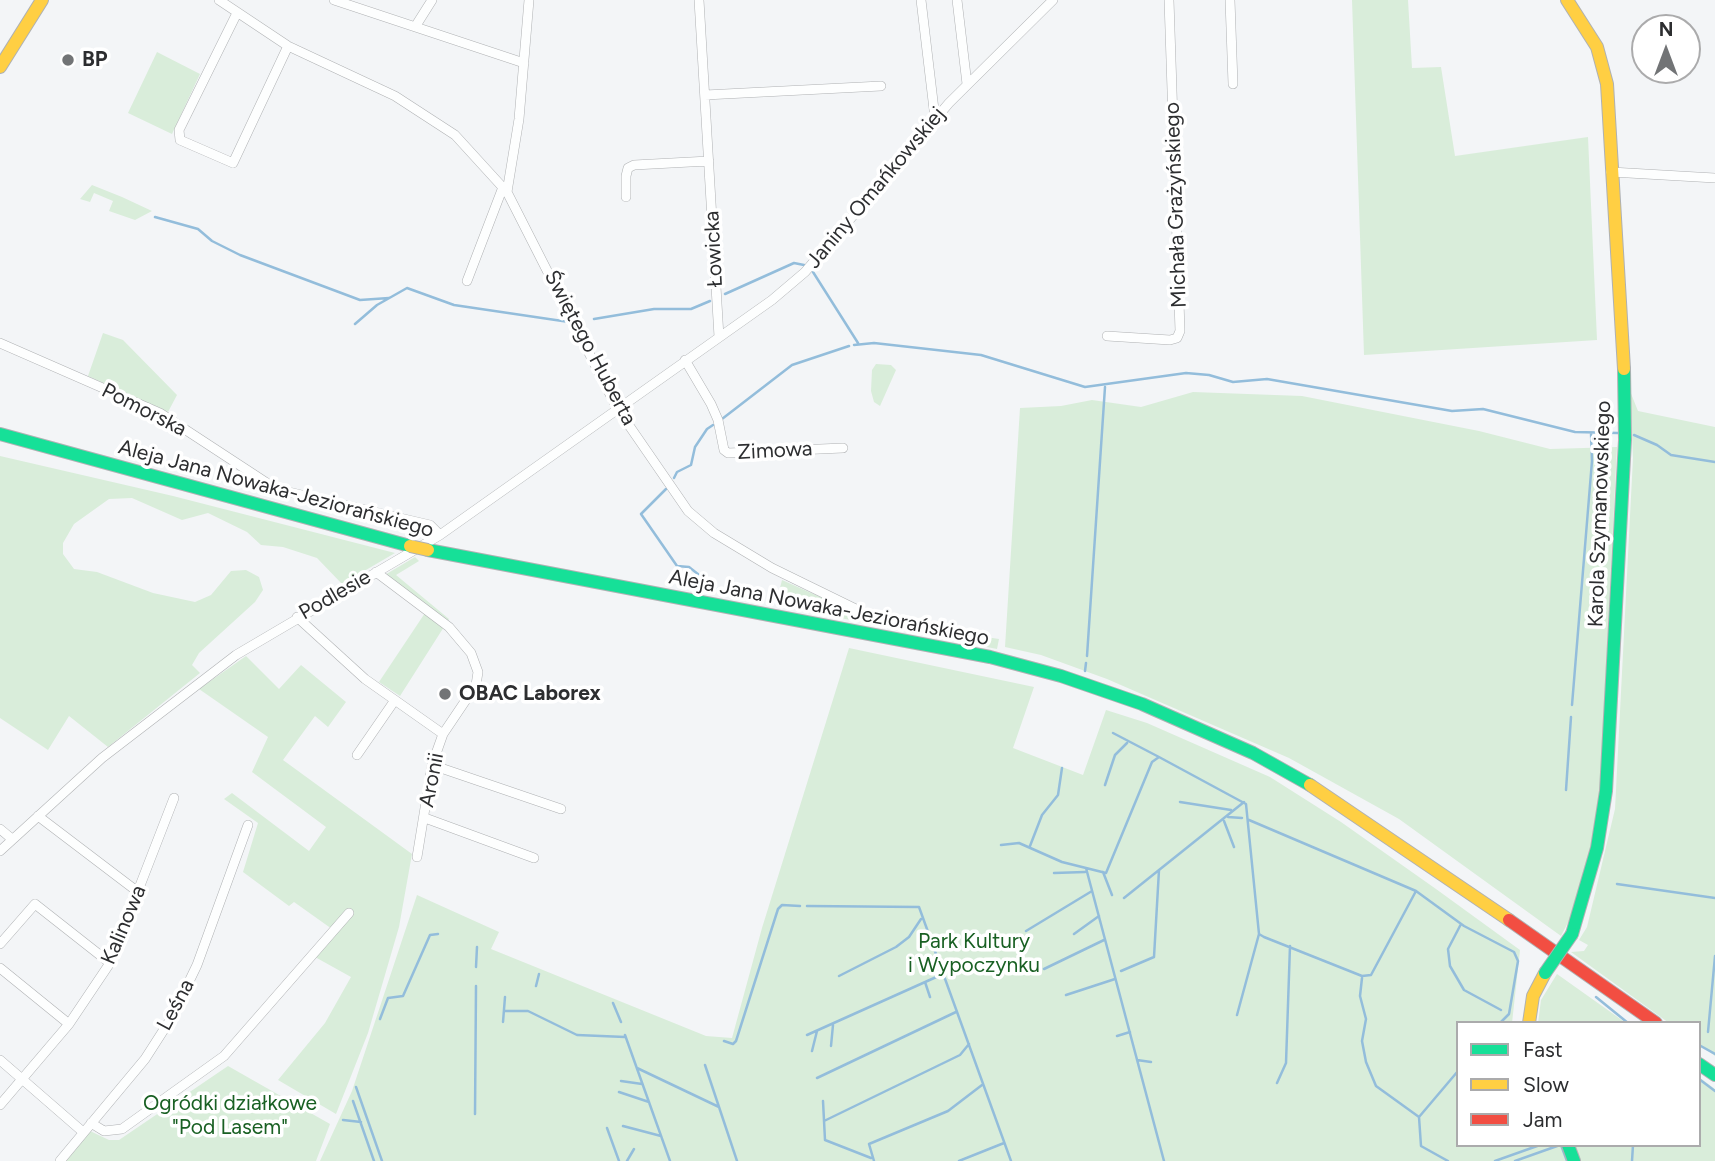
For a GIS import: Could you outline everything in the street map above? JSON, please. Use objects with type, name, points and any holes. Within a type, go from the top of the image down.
[{"type":"main road","points":[[0,67],[42,0]]},
{"type":"main road","name":"Karola Szymanowskiego","points":[[1529,1021],[1533,996],[1572,934],[1594,858],[1606,791],[1624,469],[1623,330],[1611,172],[1609,102],[1602,59],[1567,0]]},
{"type":"main road","name":"Aleja Jana Nowaka-Jeziorańskiego","points":[[0,434],[428,550],[506,567],[990,657],[1061,676],[1142,704],[1253,753],[1327,794],[1364,817],[1584,975],[1603,984],[1653,1021]]},
{"type":"main road","points":[[0,444],[33,443]]},
{"type":"main road","name":"Aleja Jana Nowaka-Jeziorańskiego","points":[[1584,975],[1597,990],[1639,1021]]},
{"type":"street","name":"Świętego Huberta","points":[[219,0],[288,46],[364,80],[428,114],[455,135],[505,189],[617,408],[688,511],[701,524],[772,568],[862,612]]},
{"type":"street","points":[[334,0],[524,63]]},
{"type":"street","points":[[415,27],[432,0]]},
{"type":"street","points":[[467,281],[505,189],[524,63],[529,0]]},
{"type":"street","name":"Łowicka","points":[[699,0],[719,337]]},
{"type":"street","points":[[921,0],[935,117]]},
{"type":"street","points":[[957,0],[967,84]]},
{"type":"street","name":"Janiny Omańkowskiej","points":[[685,360],[772,300],[805,272],[935,117],[1053,0]]},
{"type":"street","name":"Michała Grażyńskiego","points":[[1107,336],[1170,341],[1177,338],[1181,331],[1169,0]]},
{"type":"street","points":[[1230,0],[1233,84]]},
{"type":"street","points":[[237,13],[180,130],[180,140],[233,163],[288,46]]},
{"type":"street","points":[[705,94],[881,86]]},
{"type":"street","points":[[626,197],[628,168],[634,165],[709,161]]},
{"type":"street","points":[[1611,172],[1715,178]]},
{"type":"street","name":"Pomorska","points":[[0,343],[160,413],[276,489],[430,524],[440,535]]},
{"type":"street","name":"Podlesie","points":[[0,851],[172,701],[236,654],[440,535],[685,360]]},
{"type":"street","name":"Zimowa","points":[[685,360],[711,404],[718,420],[724,450],[728,453],[843,448]]},
{"type":"street","name":"Aronii","points":[[376,572],[454,632],[471,653],[478,671],[476,684],[443,734],[432,765],[417,857]]},
{"type":"street","points":[[297,617],[365,679],[443,734]]},
{"type":"street","points":[[357,755],[395,700]]},
{"type":"street","points":[[432,765],[561,808]]},
{"type":"street","name":"Kalinowa","points":[[0,1105],[69,1024],[110,963],[173,798]]},
{"type":"street","points":[[38,816],[138,892]]},
{"type":"street","points":[[425,818],[534,858]]},
{"type":"street","name":"Leśna","points":[[60,1161],[145,1059],[172,1017],[197,965],[248,825]]},
{"type":"street","points":[[0,829],[12,839]]},
{"type":"street","points":[[0,944],[35,904],[110,963]]},
{"type":"street","points":[[91,1124],[104,1131],[122,1129],[224,1056],[349,914]]},
{"type":"street","points":[[0,968],[69,1024]]},
{"type":"street","points":[[0,1060],[83,1132]]},
{"type":"green space","points":[[1352,0],[1408,0],[1412,68],[1441,67],[1455,156],[1588,137],[1597,340],[1364,355]]},
{"type":"green space","points":[[157,52],[200,74],[172,134],[128,113]]},
{"type":"green space","points":[[92,185],[152,211],[135,220],[109,211],[113,201],[94,193],[90,202],[80,199]]},
{"type":"green space","points":[[103,333],[123,340],[177,395],[168,412],[88,376]]},
{"type":"green space","points":[[876,364],[891,365],[896,370],[880,406],[874,402],[871,391],[872,370]]},
{"type":"green space","points":[[1630,391],[1638,411],[1715,427],[1715,1056],[1701,1046],[1701,1021],[1666,1021],[1571,952],[1584,951],[1588,945],[1579,940],[1587,927],[1615,809],[1633,458]]},
{"type":"green space","points":[[1193,392],[1302,396],[1479,431],[1550,449],[1617,447],[1599,810],[1590,862],[1574,911],[1561,936],[1399,819],[1289,758],[1107,679],[1041,655],[1005,647],[1020,408],[1061,406],[1092,400],[1141,407]]},
{"type":"green space","points":[[0,456],[173,496],[395,553],[342,584],[317,558],[283,547],[261,545],[247,532],[208,513],[182,520],[132,498],[109,499],[74,524],[63,543],[63,554],[74,569],[97,572],[153,593],[195,602],[211,595],[231,571],[246,570],[259,577],[263,590],[255,602],[199,653],[192,665],[200,673],[108,747],[69,716],[48,750],[0,718]]},
{"type":"green space","points":[[415,557],[419,561],[396,575],[449,619],[400,696],[379,682],[425,613],[378,579]]},
{"type":"green space","points":[[782,580],[870,619],[999,639],[997,649],[810,612],[777,600]]},
{"type":"green space","name":"Park Kultury i Wypoczynku","points":[[849,648],[1034,687],[1013,748],[1083,775],[1106,710],[1147,723],[1270,777],[1341,822],[1520,950],[1512,1021],[1456,1021],[1456,1147],[1563,1147],[1567,1161],[320,1161],[352,1091],[417,895],[499,932],[491,949],[706,1036],[732,1038],[762,928]]},
{"type":"green space","points":[[246,656],[279,689],[301,665],[346,702],[328,727],[315,716],[283,760],[412,854],[399,927],[368,1033],[336,1114],[278,1080],[325,1023],[351,977],[315,957],[332,929],[294,902],[289,906],[243,872],[258,823],[224,799],[232,793],[309,851],[326,827],[252,772],[268,737],[199,689]]},
{"type":"green space","points":[[1557,974],[1623,1021],[1538,1021],[1541,1000]]},
{"type":"green space","name":"Ogródki działkowe \"Pod Lasem\"","points":[[228,1066],[330,1124],[316,1161],[66,1161],[90,1131],[109,1140],[119,1140]]},
{"type":"green space","points":[[1701,1078],[1715,1089],[1715,1161],[1580,1161],[1576,1147],[1701,1147]]},
{"type":"waterway","points":[[155,217],[198,229],[212,241],[240,255],[360,300],[389,298]]},
{"type":"waterway","points":[[725,294],[794,263],[804,265]]},
{"type":"waterway","points":[[813,272],[858,343]]},
{"type":"waterway","points":[[355,324],[377,305],[407,288],[454,305],[569,322]]},
{"type":"waterway","points":[[594,319],[654,309],[691,309],[710,301]]},
{"type":"waterway","points":[[854,345],[874,343],[981,355],[1085,387],[1186,373],[1209,375],[1233,382],[1267,379],[1452,411],[1483,409],[1575,432],[1618,433]]},
{"type":"waterway","points":[[722,419],[792,365],[849,346]]},
{"type":"waterway","points":[[1087,656],[1105,387]]},
{"type":"waterway","points":[[674,478],[677,472],[691,465],[695,447],[707,429],[713,425]]},
{"type":"waterway","points":[[1572,705],[1592,461],[1591,433]]},
{"type":"waterway","points":[[1634,435],[1657,445],[1671,455],[1715,462]]},
{"type":"waterway","points":[[666,489],[641,514],[677,566],[689,567],[718,590]]},
{"type":"waterway","points":[[1085,671],[1086,663]]},
{"type":"waterway","points":[[1566,790],[1571,717]]},
{"type":"waterway","points":[[1113,733],[1159,757]]},
{"type":"waterway","points":[[1105,785],[1115,755],[1127,743]]},
{"type":"waterway","points":[[1001,845],[1019,843],[1062,862],[1106,873],[1152,762],[1159,757],[1246,804],[1259,934],[1264,937],[1362,976],[1371,975],[1416,891]]},
{"type":"waterway","points":[[1030,846],[1042,815],[1058,795],[1062,768]]},
{"type":"waterway","points":[[1180,802],[1231,810]]},
{"type":"waterway","points":[[1124,898],[1244,802]]},
{"type":"waterway","points":[[1228,817],[1242,818]]},
{"type":"waterway","points":[[1249,820],[1416,891],[1464,926],[1514,952],[1518,961],[1509,1014],[1502,1021]]},
{"type":"waterway","points":[[1224,821],[1234,847]]},
{"type":"waterway","points":[[1086,868],[1164,1161]]},
{"type":"waterway","points":[[1121,971],[1154,957],[1159,870]]},
{"type":"waterway","points":[[1054,873],[1085,872]]},
{"type":"waterway","points":[[1103,872],[1112,895]]},
{"type":"waterway","points":[[1617,884],[1715,898]]},
{"type":"waterway","points":[[1026,931],[1092,891]]},
{"type":"waterway","points":[[724,1041],[733,1044],[736,1041],[778,909],[782,905],[800,906]]},
{"type":"waterway","points":[[807,906],[919,907],[1011,1161]]},
{"type":"waterway","points":[[1074,934],[1099,916]]},
{"type":"waterway","points":[[839,976],[896,947],[909,937],[921,919]]},
{"type":"waterway","points":[[1461,924],[1448,949],[1450,966],[1464,990],[1501,1010]]},
{"type":"waterway","points":[[380,1019],[388,998],[403,996],[430,935],[438,934]]},
{"type":"waterway","points":[[1237,1015],[1259,934]]},
{"type":"waterway","points":[[1044,969],[1104,940]]},
{"type":"waterway","points":[[1277,1083],[1286,1063],[1290,946]]},
{"type":"waterway","points":[[476,967],[477,947]]},
{"type":"waterway","points":[[1708,1032],[1715,956]]},
{"type":"waterway","points":[[536,986],[539,974]]},
{"type":"waterway","points":[[807,1035],[943,974]]},
{"type":"waterway","points":[[1362,978],[1360,996],[1366,1019],[1362,1041],[1366,1062],[1376,1086],[1419,1117]]},
{"type":"waterway","points":[[1066,995],[1115,979]]},
{"type":"waterway","points":[[925,982],[930,997]]},
{"type":"waterway","points":[[475,1114],[476,986]]},
{"type":"waterway","points":[[503,1022],[505,997]]},
{"type":"waterway","points":[[1596,997],[1626,1021]]},
{"type":"waterway","points":[[613,1003],[621,1022]]},
{"type":"waterway","points":[[504,1011],[528,1011],[577,1035],[625,1037]]},
{"type":"waterway","points":[[817,1078],[956,1012]]},
{"type":"waterway","points":[[831,1046],[833,1025]]},
{"type":"waterway","points":[[812,1051],[817,1031]]},
{"type":"waterway","points":[[1117,1036],[1130,1032]]},
{"type":"waterway","points":[[625,1035],[670,1161]]},
{"type":"waterway","points":[[824,1121],[960,1055],[969,1044]]},
{"type":"waterway","points":[[1701,1046],[1715,1054]]},
{"type":"waterway","points":[[1137,1060],[1151,1062]]},
{"type":"waterway","points":[[705,1065],[737,1161]]},
{"type":"waterway","points":[[637,1068],[719,1107]]},
{"type":"waterway","points":[[1448,1161],[1421,1146],[1419,1117],[1456,1073]]},
{"type":"waterway","points":[[1701,1080],[1715,1091]]},
{"type":"waterway","points":[[621,1081],[642,1084]]},
{"type":"waterway","points":[[874,1161],[869,1144],[948,1111],[982,1085]]},
{"type":"waterway","points":[[356,1087],[382,1161]]},
{"type":"waterway","points":[[619,1092],[649,1102]]},
{"type":"waterway","points":[[353,1101],[374,1161]]},
{"type":"waterway","points":[[823,1101],[825,1140],[871,1158]]},
{"type":"waterway","points":[[343,1120],[361,1122]]},
{"type":"waterway","points":[[623,1126],[661,1136]]},
{"type":"waterway","points":[[607,1128],[619,1161]]},
{"type":"waterway","points":[[959,1161],[1004,1143]]},
{"type":"waterway","points":[[1495,1161],[1534,1147]]},
{"type":"waterway","points":[[1515,1161],[1554,1147]]},
{"type":"waterway","points":[[1562,1147],[1567,1161]]},
{"type":"waterway","points":[[1632,1161],[1633,1147]]},
{"type":"waterway","points":[[627,1161],[634,1149]]},
{"type":"traffic: fast","points":[[1572,934],[1597,848],[1606,791],[1625,440],[1624,369]]},
{"type":"traffic: fast","points":[[0,434],[410,546]]},
{"type":"traffic: fast","points":[[428,550],[990,657],[1061,676],[1142,704],[1253,753],[1310,785]]},
{"type":"traffic: fast","points":[[1545,973],[1572,934]]},
{"type":"traffic: fast","points":[[1701,1065],[1715,1075]]},
{"type":"traffic: fast","points":[[1569,1147],[1574,1161]]},
{"type":"traffic: slow","points":[[0,67],[42,0]]},
{"type":"traffic: slow","points":[[1567,0],[1597,47],[1607,84],[1624,369]]},
{"type":"traffic: slow","points":[[410,546],[428,550]]},
{"type":"traffic: slow","points":[[1310,785],[1509,920]]},
{"type":"traffic: slow","points":[[1529,1021],[1533,996],[1545,973]]},
{"type":"traffic: jam","points":[[1509,920],[1653,1021]]},
{"type":"place","name":"BP","points":[[68,60]]},
{"type":"place","name":"OBAC Laborex","points":[[445,694]]}]
